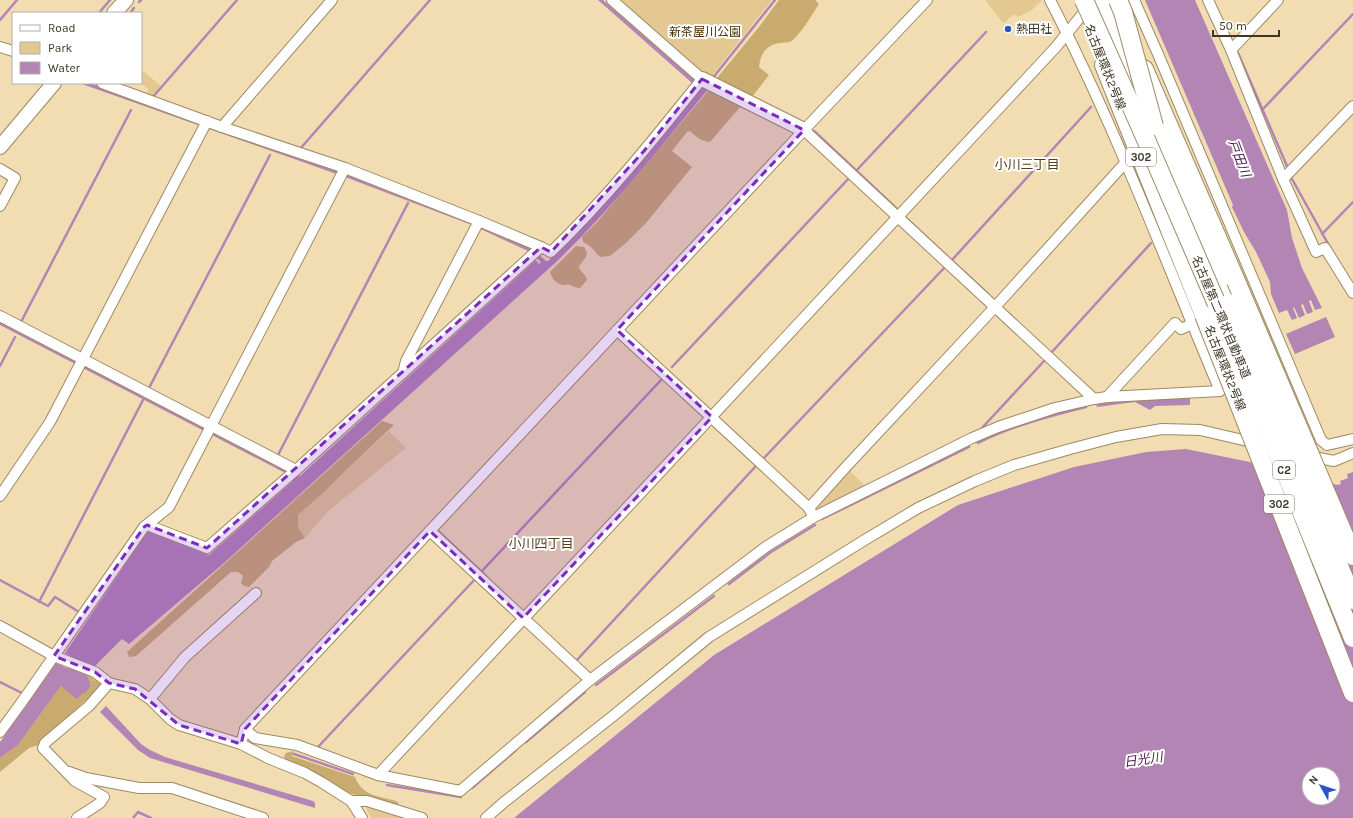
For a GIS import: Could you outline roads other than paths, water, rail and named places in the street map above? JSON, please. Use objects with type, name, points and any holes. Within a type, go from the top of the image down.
[{"type":"highway","name":"名古屋第二環状自動車道","points":[[1099,0],[1278,416],[1353,600]]},
{"type":"highway","points":[[1114,0],[1236,280],[1353,556]]},
{"type":"highway","points":[[1118,0],[1154,126]]},
{"type":"highway","name":"名古屋第二環状自動車道","points":[[1082,3],[1111,72],[1163,181],[1216,302],[1353,638]]},
{"type":"highway","name":"名古屋環状2号線","points":[[1082,3],[1198,320],[1353,693]]},
{"type":"street","points":[[115,12],[126,0]]},
{"type":"street","points":[[222,127],[332,0]]},
{"type":"street","points":[[612,0],[703,83],[804,130],[899,216],[1094,399]]},
{"type":"street","points":[[241,744],[245,729],[927,0]]},
{"type":"street","points":[[245,729],[255,738],[297,745],[378,775],[460,791],[590,680],[812,513],[998,427],[1056,408],[1107,397],[1220,391],[1198,320],[1050,0]]},
{"type":"street","points":[[1134,0],[1321,440],[1327,445],[1353,439]]},
{"type":"street","points":[[1208,0],[1231,50],[1283,179],[1316,252],[1325,248],[1353,293]]},
{"type":"street","points":[[1231,50],[1278,0]]},
{"type":"street","points":[[378,775],[1067,34],[1082,3]]},
{"type":"street","points":[[0,47],[12,51]]},
{"type":"street","points":[[104,84],[205,125],[222,127],[343,173],[477,225],[537,251],[550,252],[576,228],[703,83]]},
{"type":"street","points":[[0,147],[53,84]]},
{"type":"street","points":[[1283,179],[1353,106]]},
{"type":"street","points":[[0,496],[50,422],[205,125]]},
{"type":"street","points":[[812,513],[844,468],[995,307],[1125,163]]},
{"type":"street","points":[[0,169],[15,178],[0,206]]},
{"type":"street","points":[[0,732],[144,526],[169,507],[343,173]]},
{"type":"street","points":[[402,373],[406,361],[477,225]]},
{"type":"street","points":[[147,525],[207,548],[296,470],[537,251]]},
{"type":"street","points":[[0,316],[81,363],[211,426],[296,470]]},
{"type":"street","points":[[1107,397],[1175,323],[1181,329],[1198,320]]},
{"type":"street","points":[[618,330],[712,417],[812,513]]},
{"type":"street","points":[[486,818],[709,637],[887,526],[918,508],[975,481],[1014,466],[1070,449],[1116,437],[1162,429],[1200,430],[1334,461],[1353,453]]},
{"type":"street","points":[[430,531],[590,680]]},
{"type":"street","points":[[150,699],[185,657],[256,593]]},
{"type":"street","points":[[0,626],[54,656],[95,672],[110,683],[135,689],[150,699],[170,720],[179,725],[241,744],[268,758],[305,773],[351,801],[362,818]]},
{"type":"street","points":[[77,818],[100,803],[104,797],[75,781],[43,748],[45,743],[89,706],[110,683]]},
{"type":"street","points":[[66,771],[86,778],[139,788],[172,788],[258,818]]},
{"type":"street","points":[[351,801],[367,801],[422,818]]},
{"type":"water","points":[[598,0],[603,0],[696,81],[710,87],[616,199],[555,263],[224,563],[129,644],[122,639],[87,674],[91,686],[84,694],[83,693],[77,699],[61,686],[18,745],[0,758],[0,742],[56,663],[67,668],[72,657],[65,653],[148,531],[209,555],[293,481],[287,474],[0,325],[0,321],[300,476],[536,260],[539,264],[541,262],[530,252],[472,225],[345,177],[82,84],[93,84],[346,173],[474,222],[531,248],[546,261],[548,261],[578,231],[700,87],[692,83]]},
{"type":"water","name":"戸田川","points":[[1145,0],[1195,0],[1287,210],[1292,238],[1302,268],[1322,308],[1315,310],[1311,300],[1309,301],[1313,312],[1307,314],[1303,304],[1301,305],[1305,315],[1299,318],[1294,307],[1293,308],[1297,318],[1292,320],[1287,310],[1279,313],[1271,294],[1270,282],[1232,207],[1233,205]]},
{"type":"water","points":[[1326,317],[1335,337],[1295,354],[1286,334]]},
{"type":"water","points":[[1185,397],[1185,399],[1190,397],[1190,405],[1155,406],[1150,410],[1135,402],[1097,407],[1096,404],[1131,398]]},
{"type":"water","name":"日光川","points":[[1186,449],[1289,470],[1337,485],[1341,484],[1340,481],[1348,478],[1347,474],[1353,472],[1353,818],[514,818],[714,655],[958,505],[1074,467],[1146,452]]},
{"type":"water","points":[[106,706],[141,744],[150,750],[165,757],[313,801],[315,803],[315,808],[150,758],[138,750],[100,712]]},
{"type":"waterway","points":[[0,20],[17,0]]},
{"type":"waterway","points":[[100,12],[110,0]]},
{"type":"waterway","points":[[152,98],[237,0]]},
{"type":"waterway","points":[[300,149],[430,0]]},
{"type":"waterway","points":[[712,79],[775,0]]},
{"type":"waterway","points":[[131,12],[134,8]]},
{"type":"waterway","points":[[1263,109],[1353,14]]},
{"type":"waterway","points":[[856,171],[986,32]]},
{"type":"waterway","points":[[1238,53],[1287,166]]},
{"type":"waterway","points":[[952,260],[1091,107]]},
{"type":"waterway","points":[[21,322],[131,110]]},
{"type":"waterway","points":[[814,131],[896,208]]},
{"type":"waterway","points":[[149,388],[270,155]]},
{"type":"waterway","points":[[672,367],[850,177]]},
{"type":"waterway","points":[[1292,179],[1331,249]]},
{"type":"waterway","points":[[1322,234],[1353,202]]},
{"type":"waterway","points":[[278,455],[408,203]]},
{"type":"waterway","points":[[906,218],[988,294]]},
{"type":"waterway","points":[[1051,353],[1151,243]]},
{"type":"waterway","points":[[763,459],[946,266]]},
{"type":"waterway","points":[[0,366],[15,337]]},
{"type":"waterway","points":[[981,429],[1045,360]]},
{"type":"waterway","points":[[481,572],[662,379]]},
{"type":"waterway","points":[[39,602],[144,398]]},
{"type":"waterway","points":[[978,443],[1004,431],[1086,407]]},
{"type":"waterway","points":[[822,519],[969,447]]},
{"type":"waterway","points":[[576,661],[755,467]]},
{"type":"waterway","points":[[729,584],[771,552],[815,525]]},
{"type":"waterway","points":[[438,531],[486,576]]},
{"type":"waterway","points":[[318,747],[476,578]]},
{"type":"waterway","points":[[0,580],[48,606],[55,597],[79,612]]},
{"type":"waterway","points":[[596,685],[714,596]]},
{"type":"waterway","points":[[0,682],[24,694]]},
{"type":"waterway","points":[[526,742],[585,692]]},
{"type":"waterway","points":[[472,788],[516,750]]},
{"type":"waterway","points":[[294,754],[353,774]]},
{"type":"waterway","points":[[387,785],[461,797]]},
{"type":"waterway","points":[[133,818],[138,812],[151,818]]},
{"type":"place","name":"熱田社","points":[[1008,29]]},
{"type":"district","name":"小川三丁目","points":[[1027,164]]},
{"type":"district","name":"小川四丁目","points":[[541,543]]},
{"type":"park label","name":"新茶屋川公園","points":[[705,32]]}]
